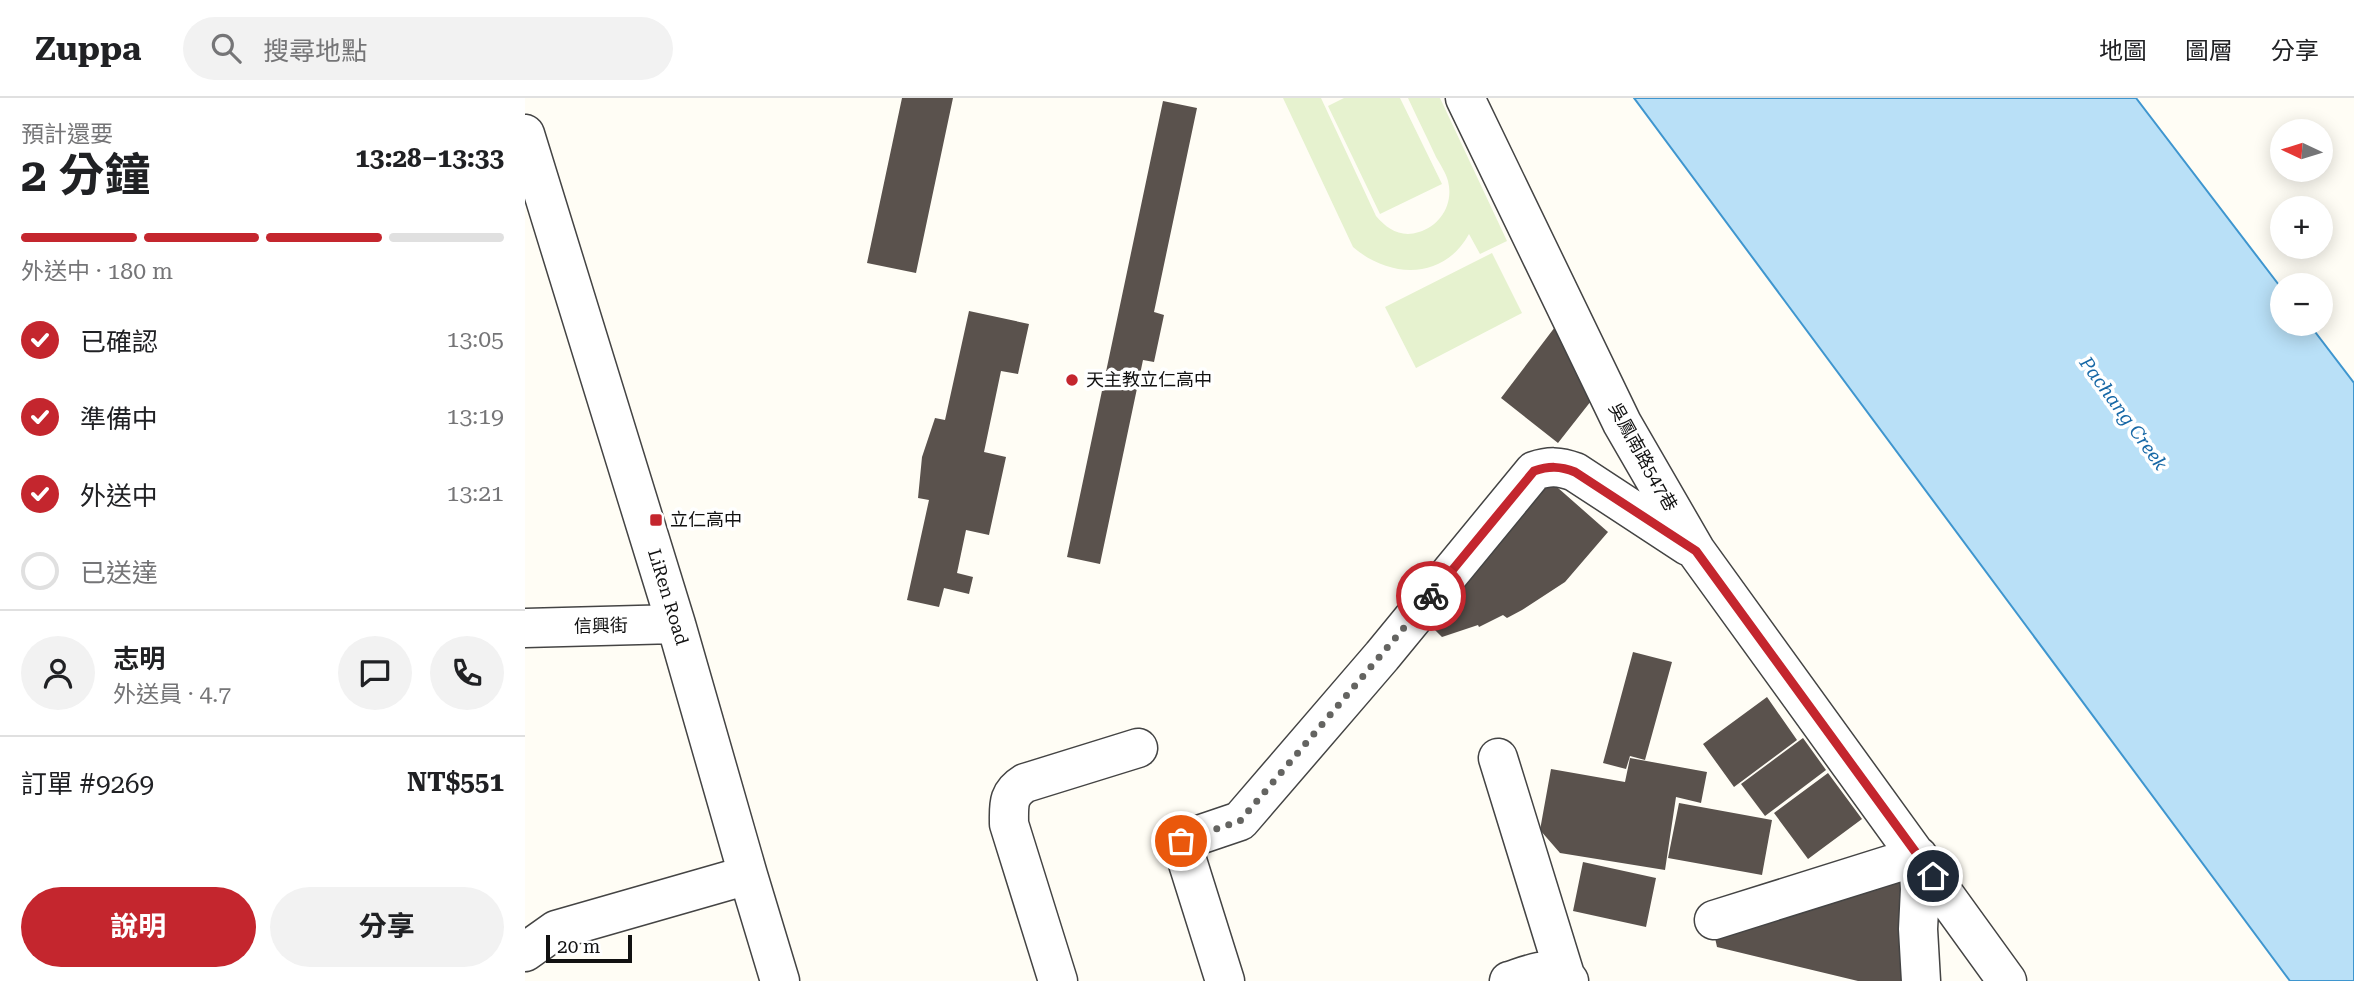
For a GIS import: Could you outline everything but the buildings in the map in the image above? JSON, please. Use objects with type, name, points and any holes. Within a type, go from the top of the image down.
[{"type":"street","name":"吳鳳南路547巷","points":[[1465,98],[1622,423],[1696,551],[2007,981]]},
{"type":"street","name":"LiRen Road","points":[[526,143],[676,624],[780,981]]},
{"type":"street","points":[[1224,981],[1181,841],[1240,821],[1383,656],[1534,471],[1548,466],[1575,472],[1696,551]]},
{"type":"street","name":"信興街","points":[[525,628],[676,624]]},
{"type":"street","points":[[1058,981],[1009,824],[1009,805],[1014,789],[1025,783],[1138,748]]},
{"type":"street","points":[[1498,758],[1567,978]]},
{"type":"street","points":[[1714,920],[1918,856],[1921,981]]},
{"type":"street","points":[[525,953],[557,930],[748,875]]},
{"type":"street","points":[[1509,981],[1552,970],[1567,978]]},
{"type":"green space","points":[[1283,98],[1321,98],[1376,216],[1385,225],[1400,233],[1412,234],[1427,229],[1439,219],[1447,206],[1449,190],[1446,175],[1408,98],[1440,98],[1507,241],[1480,254],[1469,234],[1446,260],[1415,270],[1383,265],[1368,258],[1353,247]]},
{"type":"green space","points":[[1344,98],[1400,98],[1442,184],[1380,214],[1328,106]]},
{"type":"green space","points":[[1492,253],[1522,313],[1416,368],[1385,307]]},
{"type":"water","name":"Pachang Creek","points":[[1634,98],[2136,98],[2270,273],[2270,336],[2318,336],[2354,383],[2354,981],[2290,981]]},
{"type":"way so far","points":[[1181,841],[1240,821],[1383,656],[1431,596]]},
{"type":"place","name":"天主教立仁高中","points":[[1072,380]]},
{"type":"place","name":"立仁高中","points":[[656,520]]},
{"type":"route","points":[[1431,596],[1534,471],[1548,466],[1575,472],[1696,551],[1933,876]]}]
